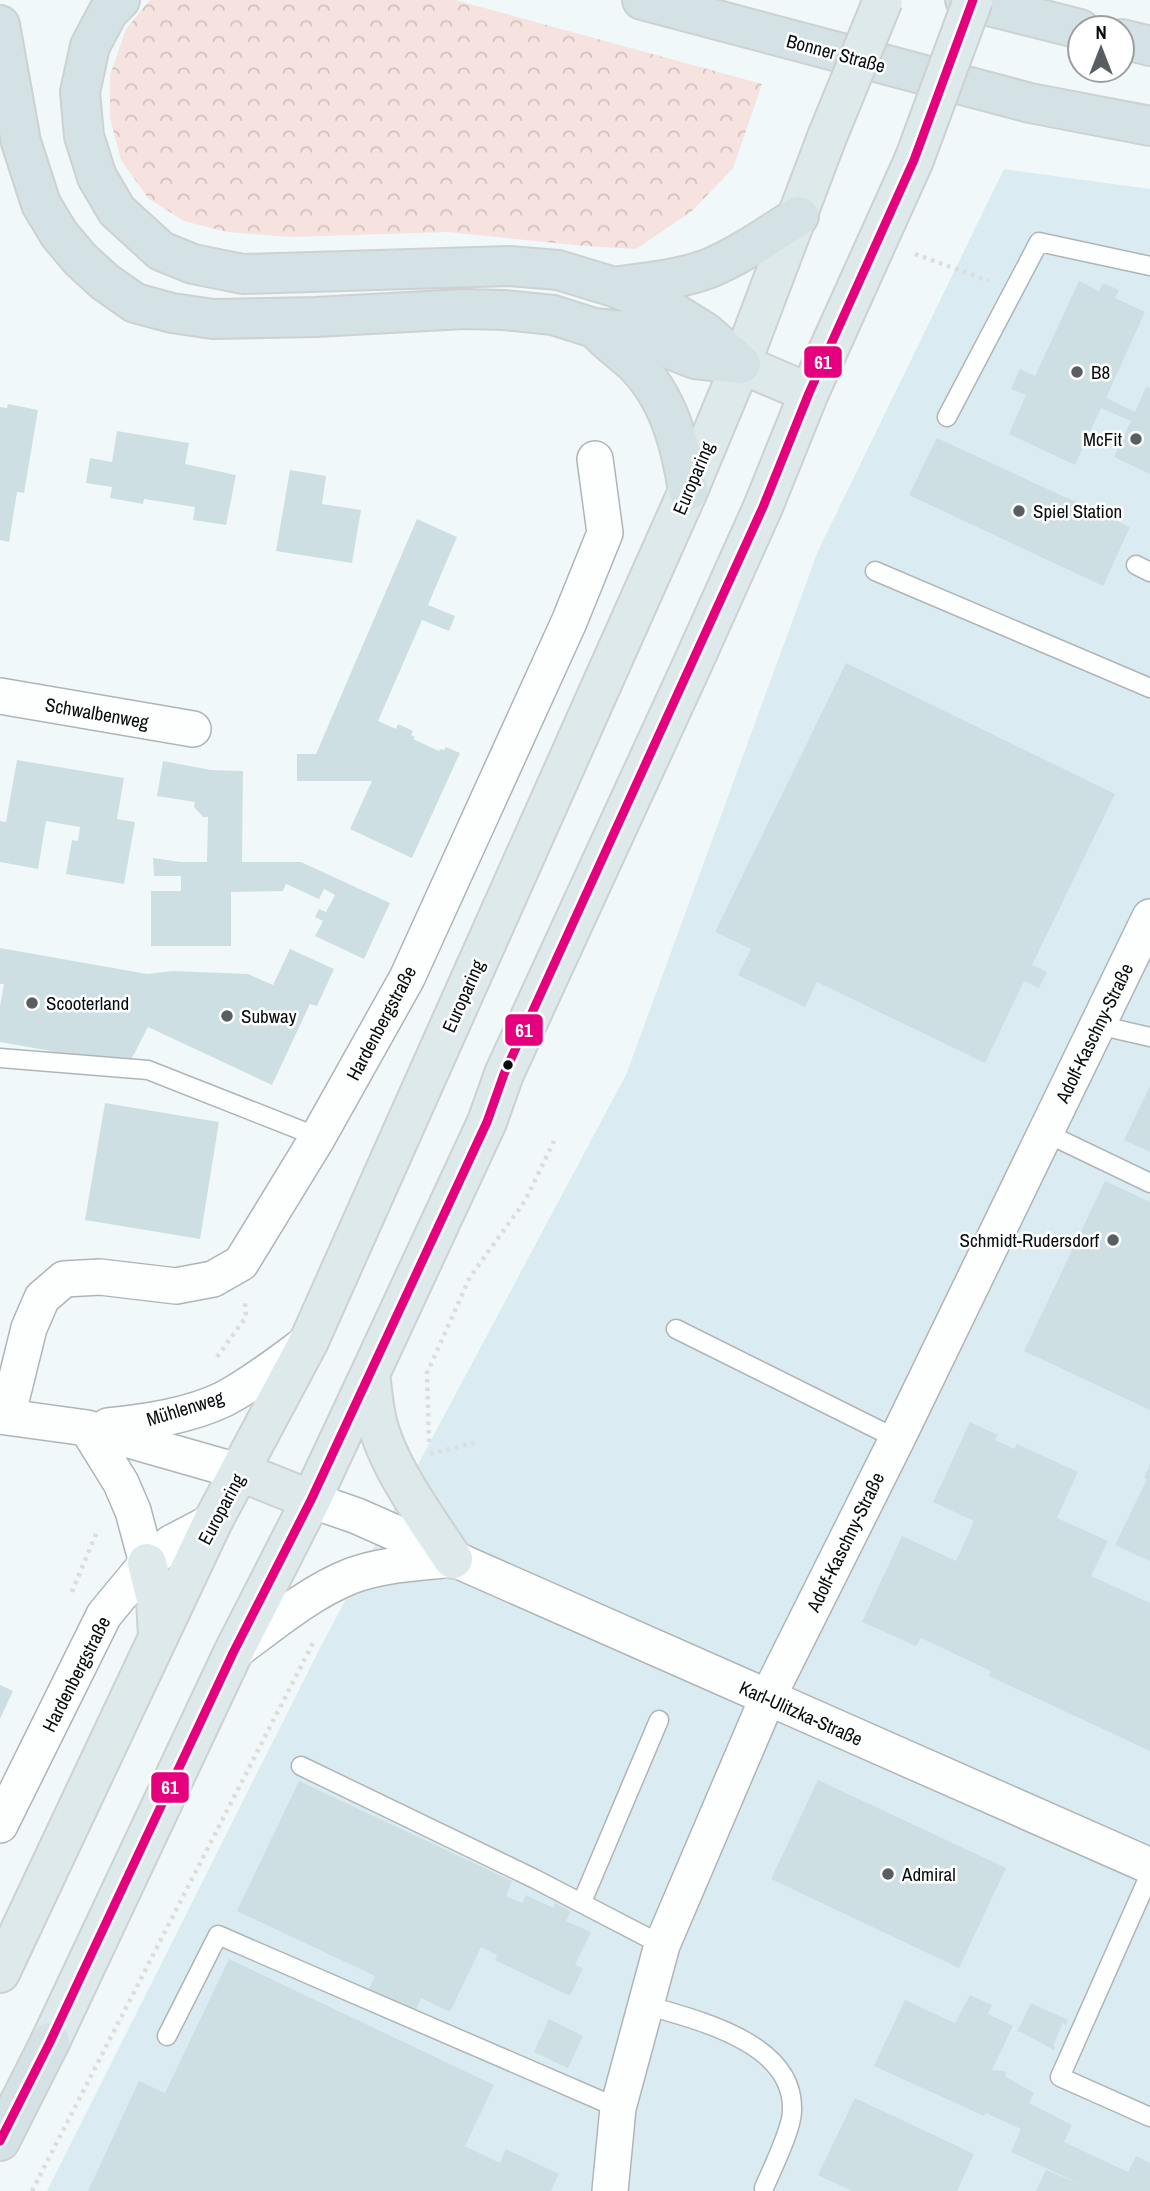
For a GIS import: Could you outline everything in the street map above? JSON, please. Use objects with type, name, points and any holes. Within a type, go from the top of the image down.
[{"type":"highway","points":[[120,0],[108,12],[90,46],[80,92],[84,136],[97,177],[117,211],[161,251],[193,264],[243,274],[509,266],[558,270],[614,287],[673,312],[705,332],[741,365]]},
{"type":"highway","name":"Bonner Straße","points":[[642,0],[1030,103],[1150,126]]},
{"type":"highway","points":[[965,0],[1066,26]]},
{"type":"highway","points":[[0,25],[21,142],[41,204],[59,234],[80,259],[105,282],[135,303],[172,313],[213,319],[316,317],[464,309],[505,310],[553,315],[594,328],[624,331],[695,359],[741,365]]},
{"type":"highway","points":[[614,287],[667,279],[709,268],[748,249],[799,216]]},
{"type":"highway","points":[[594,328],[633,362],[660,395],[682,454],[688,491]]},
{"type":"highway","points":[[0,2141],[50,2042]]},
{"type":"main road","name":"Europaring","points":[[0,1973],[213,1521],[309,1341],[688,491],[741,365],[827,137],[883,0]]},
{"type":"main road","points":[[50,2042],[233,1653],[311,1500],[487,1122],[505,1074],[715,615],[809,393],[914,160],[973,0]]},
{"type":"main road","points":[[741,365],[809,393]]},
{"type":"main road","points":[[370,1374],[376,1419],[383,1441],[417,1504],[453,1559]]},
{"type":"main road","points":[[240,1472],[311,1500]]},
{"type":"main road","points":[[147,1563],[156,1599],[158,1639]]},
{"type":"street","name":"Hardenbergstraße","points":[[241,1263],[318,1137],[407,978],[569,622],[605,533],[595,459]]},
{"type":"street","name":"Schwalbenweg","points":[[0,696],[193,729]]},
{"type":"street","name":"Adolf-Kaschny-Straße","points":[[610,2191],[618,2108],[662,1945],[768,1698],[1150,917]]},
{"type":"street","points":[[4,1417],[29,1328],[42,1298],[64,1279],[100,1277],[176,1286],[213,1279],[241,1263]]},
{"type":"street","name":"Mühlenweg","points":[[87,1428],[156,1421],[222,1400],[309,1341]]},
{"type":"street","name":"Mühlenweg","points":[[4,1417],[87,1428],[240,1472]]},
{"type":"street","points":[[87,1428],[121,1483],[133,1511],[147,1563]]},
{"type":"street","name":"Karl-Ulitzka-Straße","points":[[311,1500],[357,1516],[1150,1866]]},
{"type":"street","name":"Hardenbergstraße","points":[[0,1825],[104,1615],[147,1563],[171,1543],[213,1521]]},
{"type":"street","points":[[233,1653],[290,1611],[350,1576],[369,1570],[453,1559]]},
{"type":"lane","points":[[947,417],[1040,242],[1150,266]]},
{"type":"lane","points":[[875,571],[1150,688]]},
{"type":"lane","points":[[1098,1025],[1150,1037]]},
{"type":"lane","points":[[0,1058],[148,1070],[318,1137]]},
{"type":"lane","points":[[1046,1133],[1150,1183]]},
{"type":"lane","points":[[677,1329],[897,1439]]},
{"type":"lane","points":[[582,1902],[659,1720]]},
{"type":"lane","points":[[301,1766],[582,1902],[662,1945]]},
{"type":"lane","points":[[1150,1874],[1060,2077],[1150,2118]]},
{"type":"lane","points":[[167,2036],[218,1935],[618,2108]]},
{"type":"lane","points":[[646,2005],[715,2025],[763,2052],[781,2073],[792,2098],[792,2115],[764,2188]]},
{"type":"path","points":[[878,240],[1014,290]]},
{"type":"path","points":[[429,1454],[426,1373],[470,1277],[525,1201],[554,1141]]},
{"type":"path","points":[[222,1400],[207,1370],[246,1317],[241,1263]]},
{"type":"path","points":[[32,2191],[318,1633]]},
{"type":"shaded area","points":[[1004,169],[1150,189],[1150,2191],[47,2191],[321,1646],[626,1075],[818,551]]},
{"type":"green space","points":[[150,0],[455,0],[762,84],[733,168],[692,211],[636,249],[448,232],[290,237],[227,232],[184,221],[148,198],[121,160],[110,118],[110,75],[126,29]]},
{"type":"building","name":"B8","points":[[1079,281],[1099,291],[1103,283],[1119,290],[1115,298],[1145,312],[1106,398],[1135,412],[1146,387],[1150,388],[1150,474],[1114,457],[1131,421],[1101,408],[1075,465],[1009,434],[1026,395],[1011,389],[1020,369],[1035,376]]},
{"type":"building","points":[[8,404],[38,410],[24,493],[17,492],[9,542],[0,540],[0,407],[7,408]]},
{"type":"building","points":[[117,431],[189,443],[185,464],[236,475],[226,525],[193,520],[195,507],[144,499],[143,504],[110,498],[112,487],[86,483],[90,458],[112,462]]},
{"type":"building","name":"Spiel Station","points":[[937,438],[1130,527],[1103,586],[909,495]]},
{"type":"building","points":[[290,470],[326,476],[322,504],[361,510],[352,563],[276,551]]},
{"type":"building","points":[[417,519],[457,537],[428,605],[455,616],[449,631],[422,620],[378,721],[396,729],[398,724],[413,731],[413,739],[439,751],[446,747],[460,753],[412,858],[350,829],[372,781],[297,781],[297,754],[316,754]]},
{"type":"building","points":[[846,663],[1115,794],[1032,965],[1047,972],[1039,988],[1024,981],[985,1063],[817,982],[805,1007],[738,975],[751,949],[715,932]]},
{"type":"building","points":[[17,760],[124,778],[117,819],[135,822],[124,884],[66,874],[72,840],[78,841],[80,827],[46,821],[38,869],[0,862],[0,821],[6,822]]},
{"type":"building","points":[[163,761],[211,770],[243,771],[242,862],[301,862],[390,903],[364,959],[315,936],[323,921],[315,917],[319,909],[326,912],[335,895],[324,889],[319,899],[286,884],[283,891],[231,892],[231,946],[151,946],[151,891],[181,891],[181,876],[154,876],[153,858],[207,862],[208,817],[203,817],[194,807],[195,802],[157,796]]},
{"type":"building","points":[[0,948],[147,974],[173,971],[248,974],[273,985],[290,949],[334,969],[317,1006],[310,1004],[272,1085],[148,1027],[132,1058],[79,1056],[0,1042],[0,1006],[4,984],[0,984]]},
{"type":"building","points":[[1150,1086],[1150,1152],[1124,1140]]},
{"type":"building","points":[[105,1103],[219,1122],[200,1239],[85,1220]]},
{"type":"building","points":[[1105,1181],[1150,1202],[1150,1410],[1024,1351]]},
{"type":"building","points":[[970,1422],[998,1435],[995,1440],[1014,1449],[1017,1444],[1078,1472],[1057,1518],[1108,1541],[1091,1576],[1150,1603],[1150,1751],[989,1676],[991,1671],[921,1638],[916,1646],[862,1622],[902,1536],[956,1561],[974,1521],[933,1502]]},
{"type":"building","points":[[1150,1464],[1150,1561],[1115,1545],[1147,1479],[1144,1478]]},
{"type":"building","points":[[0,1685],[13,1691],[0,1719]]},
{"type":"building","name":"Admiral","points":[[818,1780],[1006,1868],[959,1968],[771,1879]]},
{"type":"building","points":[[299,1781],[512,1881],[506,1896],[522,1903],[526,1895],[553,1908],[555,1903],[571,1911],[566,1921],[591,1932],[575,1965],[583,1968],[570,1996],[495,1960],[497,1955],[481,1947],[450,2012],[421,1998],[415,2012],[368,1991],[375,1976],[237,1911]]},
{"type":"building","points":[[229,1959],[494,2085],[465,2146],[500,2163],[506,2149],[559,2174],[551,2191],[88,2191],[139,2081],[165,2093]]},
{"type":"building","points":[[970,1995],[992,2005],[988,2014],[1013,2026],[992,2070],[1005,2071],[1006,2077],[1034,2093],[1029,2103],[1072,2125],[1064,2142],[1128,2172],[1136,2156],[1150,2163],[1150,2191],[1036,2191],[1046,2170],[1080,2184],[1011,2152],[1021,2129],[986,2113],[984,2116],[874,2066],[905,2000],[955,2023]]},
{"type":"building","points":[[1031,2003],[1068,2020],[1066,2025],[1063,2023],[1053,2046],[1054,2050],[1017,2032]]},
{"type":"building","points":[[549,2019],[583,2036],[568,2068],[534,2052]]},
{"type":"building","points":[[855,2098],[974,2154],[957,2191],[852,2191],[818,2175]]},
{"type":"transit line","name":"61","points":[[0,2141],[50,2042],[233,1653],[311,1500],[487,1122],[504,1074],[763,507],[809,393],[914,160],[973,0]]},
{"type":"place","name":"B8","points":[[1077,372]]},
{"type":"place","name":"McFit","points":[[1136,439]]},
{"type":"place","name":"Spiel Station","points":[[1019,511]]},
{"type":"place","name":"Scooterland","points":[[32,1003]]},
{"type":"place","name":"Subway","points":[[227,1016]]},
{"type":"place","name":"Schmidt-Rudersdorf","points":[[1113,1240]]},
{"type":"place","name":"Admiral","points":[[888,1874]]}]
